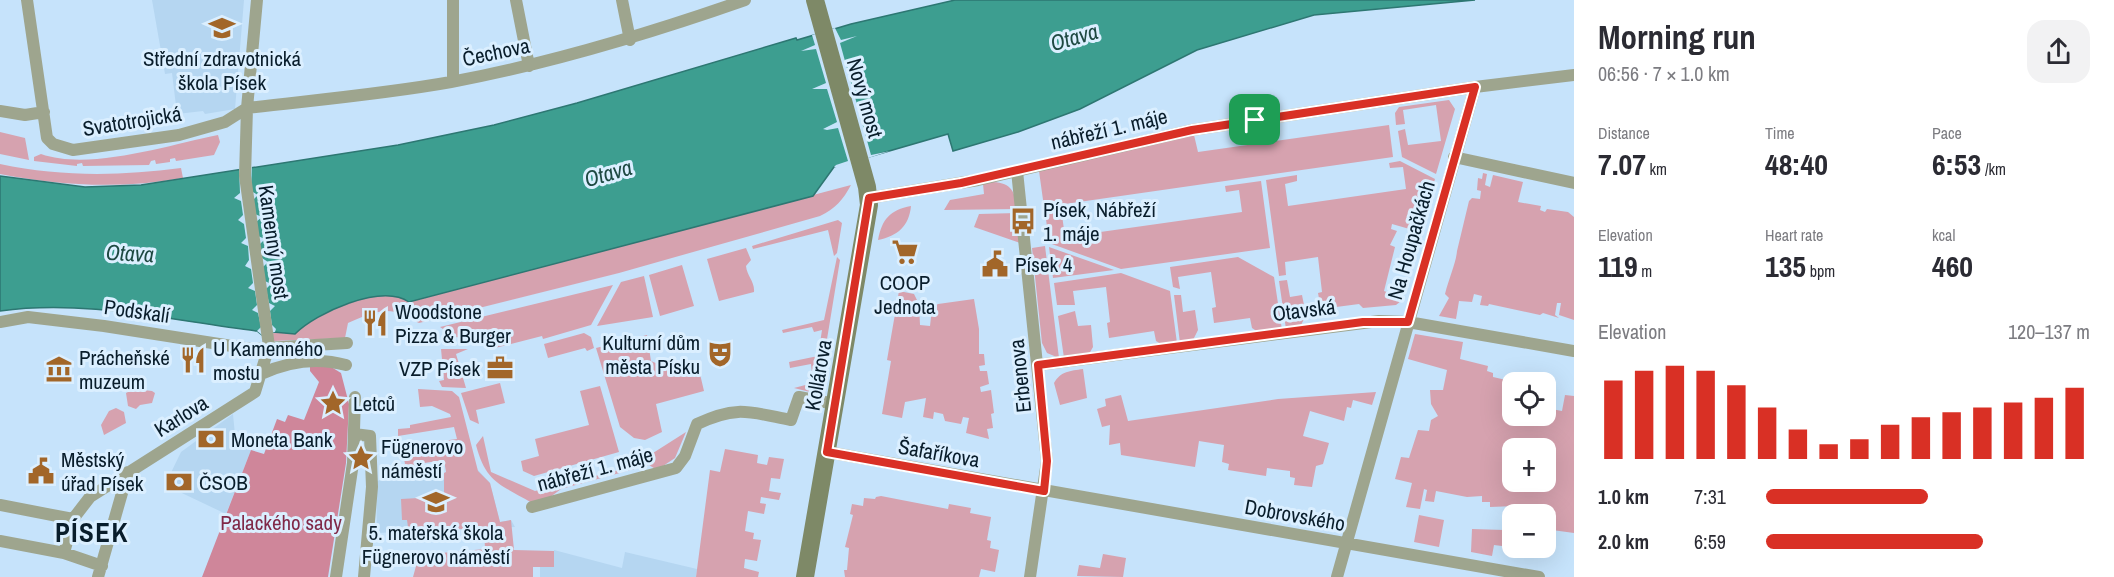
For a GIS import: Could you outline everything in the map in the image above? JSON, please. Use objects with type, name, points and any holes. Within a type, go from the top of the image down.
[{"type":"main road","name":"Nový most","points":[[815,0],[867,189]]},
{"type":"main road","name":"Kollárova","points":[[805,577],[836,404],[867,189]]},
{"type":"street","points":[[0,111],[25,115],[44,112],[27,0]]},
{"type":"street","name":"Kamenný most","points":[[257,0],[247,108],[246,197],[268,341]]},
{"type":"street","points":[[453,0],[453,81]]},
{"type":"street","points":[[516,0],[530,66]]},
{"type":"street","points":[[622,0],[630,40]]},
{"type":"street","name":"Čechova","points":[[247,108],[453,81],[530,66],[630,40],[745,0]]},
{"type":"street","name":"nábřeží 1. máje","points":[[867,189],[944,187],[1192,130],[1475,87],[1574,75]]},
{"type":"street","name":"Na Houpačkách","points":[[1337,577],[1475,87]]},
{"type":"street","name":"Svatotrojická","points":[[44,112],[50,142],[73,150],[179,135],[225,122],[247,108]]},
{"type":"street","points":[[1454,157],[1574,183]]},
{"type":"street","name":"Erbenova","points":[[1017,171],[1047,461],[1030,577]]},
{"type":"street","name":"Podskalí","points":[[0,322],[28,317],[104,326],[251,349],[268,341],[310,345],[347,343]]},
{"type":"street","name":"Otavská","points":[[1038,365],[1363,322],[1408,322],[1574,351]]},
{"type":"street","points":[[261,374],[268,341]]},
{"type":"street","points":[[310,345],[312,362]]},
{"type":"street","points":[[261,374],[284,363],[312,362],[345,365]]},
{"type":"street","name":"Karlova","points":[[73,519],[90,496],[255,392],[261,374]]},
{"type":"street","points":[[336,577],[353,463],[355,397]]},
{"type":"street","name":"nábřeží 1. máje","points":[[532,507],[676,468],[685,456],[697,424],[719,414],[747,411],[791,420],[799,397],[836,404]]},
{"type":"street","points":[[354,434],[370,436],[372,487],[364,577]]},
{"type":"street","name":"Šafaříkova","points":[[827,452],[1044,491]]},
{"type":"street","points":[[0,541],[64,553],[100,571],[128,472]]},
{"type":"street","name":"Dobrovského","points":[[1044,491],[1539,577]]},
{"type":"street","points":[[0,505],[73,519],[64,553]]},
{"type":"shaded area","points":[[152,0],[244,0],[235,109],[205,114],[203,111],[177,114],[172,73],[165,74]]},
{"type":"shaded area","points":[[1449,100],[1455,109],[1436,174],[1402,157],[1398,131],[1405,129],[1408,145],[1441,141],[1436,105],[1403,110],[1405,124],[1396,125],[1395,113],[1399,107]]},
{"type":"shaded area","points":[[1389,125],[1393,157],[1044,207],[1039,171],[1194,135],[1198,152]]},
{"type":"shaded area","points":[[0,132],[25,138],[29,160],[0,154]]},
{"type":"shaded area","points":[[218,135],[220,142],[214,155],[176,161],[175,158],[170,159],[170,162],[156,164],[155,160],[149,165],[83,166],[82,163],[77,166],[34,161],[34,157],[41,154],[82,160],[129,155]]},
{"type":"shaded area","points":[[1400,161],[1435,179],[1420,232],[1392,224],[1391,229],[1397,231],[1390,245],[1395,247],[1384,291],[1392,294],[1393,289],[1404,292],[1401,301],[1396,305],[1363,308],[1359,304],[1321,309],[1318,293],[1322,292],[1318,257],[1285,262],[1286,275],[1279,276],[1266,180],[1297,175],[1297,181],[1285,184],[1288,206],[1406,189],[1403,167],[1390,168],[1389,163]]},
{"type":"shaded area","points":[[0,164],[45,171],[90,174],[136,173],[181,168],[183,178],[137,184],[92,185],[0,174]]},
{"type":"shaded area","points":[[1483,173],[1487,174],[1485,185],[1490,187],[1493,175],[1523,182],[1518,202],[1541,206],[1540,210],[1545,212],[1547,209],[1568,212],[1574,217],[1574,320],[1559,315],[1561,303],[1557,303],[1555,315],[1559,318],[1489,304],[1488,306],[1480,305],[1482,296],[1474,294],[1472,302],[1459,301],[1456,319],[1439,316],[1449,298],[1445,294],[1469,201],[1472,198],[1480,199],[1481,191],[1477,190],[1478,178],[1482,179]]},
{"type":"shaded area","points":[[1261,181],[1270,248],[1121,269],[1049,243],[1045,211],[1074,208],[1075,213],[1062,215],[1065,237],[1242,212],[1239,190],[1226,192],[1225,186]]},
{"type":"shaded area","points":[[993,182],[1008,186],[1015,198],[1017,209],[944,210],[950,200],[984,194],[983,184]]},
{"type":"shaded area","points":[[851,185],[838,204],[820,216],[619,273],[419,323],[394,312],[381,311],[348,323],[345,338],[273,341],[271,332],[295,334],[318,317],[367,298],[398,297],[410,302]]},
{"type":"shaded area","points":[[911,206],[908,219],[901,229],[891,236],[878,240],[882,226],[888,217],[898,210]]},
{"type":"shaded area","points":[[1017,213],[1020,243],[974,227],[979,214]]},
{"type":"shaded area","points":[[838,220],[842,223],[837,253],[834,256],[828,230],[753,249],[752,246]]},
{"type":"shaded area","points":[[1045,246],[1059,358],[1047,353],[1042,343],[1032,248]]},
{"type":"shaded area","points":[[1049,247],[1114,270],[1053,278]]},
{"type":"shaded area","points":[[746,248],[751,260],[746,266],[754,292],[719,301],[707,259]]},
{"type":"shaded area","points":[[837,257],[840,260],[818,394],[794,388],[813,383],[811,364],[790,368],[789,362],[818,356],[822,330],[814,332],[812,327],[783,333],[782,330],[824,320]]},
{"type":"shaded area","points":[[1238,257],[1274,277],[1282,330],[1258,332],[1252,328],[1250,318],[1214,323],[1212,308],[1216,307],[1211,272],[1178,277],[1180,289],[1173,287],[1170,267]]},
{"type":"shaded area","points":[[682,265],[694,306],[660,316],[649,275]]},
{"type":"shaded area","points":[[1121,273],[1170,291],[1177,343],[1161,344],[1156,341],[1154,331],[1109,338],[1107,323],[1110,322],[1106,287],[1073,291],[1075,305],[1057,305],[1054,283]]},
{"type":"shaded area","points":[[644,276],[653,317],[597,326],[621,282]]},
{"type":"shaded area","points":[[1287,280],[1290,297],[1302,295],[1306,315],[1300,327],[1286,329],[1279,281]]},
{"type":"shaded area","points":[[613,285],[591,325],[543,339],[542,336],[491,349],[485,340],[455,337],[440,327]]},
{"type":"shaded area","points":[[899,291],[914,294],[919,304],[920,325],[930,326],[932,308],[938,304],[974,299],[979,329],[979,354],[984,354],[985,365],[979,366],[980,371],[987,371],[989,384],[980,387],[981,392],[991,390],[994,413],[991,414],[993,428],[987,429],[989,439],[966,433],[969,418],[963,417],[961,424],[945,421],[943,414],[934,412],[933,419],[923,417],[926,398],[905,402],[902,418],[882,414],[891,361],[887,360]]},
{"type":"shaded area","points":[[1174,295],[1181,295],[1183,312],[1195,310],[1198,330],[1193,340],[1180,343]]},
{"type":"shaded area","points":[[1075,311],[1078,326],[1091,325],[1093,347],[1089,354],[1064,358],[1058,316]]},
{"type":"shaded area","points":[[584,333],[591,337],[594,348],[587,351],[585,348],[548,358],[544,344]]},
{"type":"shaded area","points":[[1415,334],[1463,342],[1460,359],[1488,366],[1487,371],[1493,373],[1493,377],[1502,379],[1502,426],[1556,426],[1556,410],[1562,411],[1565,395],[1574,396],[1574,533],[1556,531],[1556,504],[1502,504],[1502,507],[1490,507],[1490,502],[1482,502],[1482,496],[1467,497],[1436,491],[1434,502],[1425,501],[1427,490],[1424,489],[1420,509],[1406,507],[1412,483],[1395,479],[1401,457],[1409,458],[1418,430],[1429,431],[1431,420],[1438,416],[1431,404],[1430,390],[1443,390],[1447,370],[1408,359]]},
{"type":"shaded area","points":[[647,335],[651,361],[658,364],[671,362],[673,367],[687,364],[690,376],[700,374],[704,391],[656,404],[662,432],[645,440],[634,438],[620,427],[596,348]]},
{"type":"shaded area","points":[[441,349],[468,349],[456,354],[466,388],[442,387],[439,381],[444,380]]},
{"type":"shaded area","points":[[1083,369],[1087,398],[1060,405],[1054,383],[1063,374]]},
{"type":"shaded area","points":[[500,383],[505,403],[476,410],[479,424],[470,420],[461,393]]},
{"type":"shaded area","points":[[600,386],[619,452],[534,476],[523,471],[521,461],[539,456],[535,439],[589,425],[580,391]]},
{"type":"shaded area","points":[[134,389],[155,393],[152,403],[140,405],[136,409],[128,406],[126,393]]},
{"type":"shaded area","points":[[418,389],[452,391],[459,397],[478,471],[490,483],[500,522],[511,520],[514,550],[554,551],[554,567],[533,567],[533,577],[413,577],[419,555],[485,549],[484,528],[402,532],[402,528],[408,527],[407,520],[402,520],[401,499],[437,497],[438,501],[444,500],[444,473],[446,472],[444,460],[418,464],[421,476],[405,476],[405,470],[402,470],[402,464],[405,464],[402,448],[407,447],[408,452],[419,449],[419,444],[457,439],[454,427],[398,436],[398,429],[451,417],[450,414],[432,406],[420,407]]},
{"type":"shaded area","points":[[1376,392],[1372,405],[1353,400],[1351,408],[1347,407],[1344,421],[1310,411],[1303,436],[1329,443],[1323,464],[1316,466],[1312,487],[1294,485],[1295,478],[1290,477],[1290,471],[1267,468],[1266,476],[1228,470],[1229,464],[1222,462],[1224,445],[1199,441],[1195,467],[1121,455],[1120,443],[1109,445],[1110,425],[1102,427],[1097,409],[1106,406],[1105,399],[1121,395],[1128,421],[1278,399]]},
{"type":"shaded area","points":[[116,408],[124,412],[126,423],[104,435],[101,425],[109,411]]},
{"type":"shaded area","points":[[233,414],[236,446],[251,450],[226,514],[165,485],[181,452]]},
{"type":"shaded area","points":[[686,432],[675,458],[657,470],[649,465],[561,489],[545,501],[532,503],[503,486],[490,475],[484,467],[476,445],[483,436],[491,472],[535,491],[631,467]]},
{"type":"shaded area","points":[[725,449],[758,455],[757,463],[767,465],[769,457],[784,459],[780,479],[771,478],[769,491],[781,493],[779,500],[761,497],[760,503],[766,504],[764,514],[748,511],[745,531],[754,533],[753,539],[761,540],[757,561],[745,559],[744,568],[759,572],[758,577],[696,577],[710,470],[720,472]]},
{"type":"shaded area","name":"5. mateřská škola Fügnerovo náměstí","points":[[478,470],[490,483],[500,522],[511,520],[515,527],[377,533],[376,481],[412,475],[413,477]]},
{"type":"shaded area","points":[[881,496],[948,509],[949,504],[971,508],[970,513],[991,517],[987,540],[991,541],[990,548],[999,550],[995,572],[981,569],[979,577],[845,577],[844,570],[847,570],[849,548],[845,547],[853,515],[850,514],[852,504],[863,506],[864,498],[875,499]]},
{"type":"shaded area","points":[[1419,515],[1444,520],[1439,547],[1414,542]]},
{"type":"shaded area","points":[[1472,529],[1502,530],[1502,546],[1494,545],[1492,556],[1471,552]]},
{"type":"shaded area","points":[[554,550],[622,568],[625,552],[697,569],[696,577],[540,577],[540,567],[554,566]]},
{"type":"shaded area","points":[[1103,554],[1126,558],[1123,577],[1077,576],[1079,565],[1100,568]]},
{"type":"green space","name":"Palackého sady","points":[[328,365],[341,373],[349,404],[346,463],[328,577],[202,577],[251,450],[264,454],[277,419],[285,422],[288,415],[304,420],[319,382],[310,371],[310,366]]},
{"type":"water","name":"Otava","points":[[955,0],[1475,0],[1314,15],[1197,50],[1080,109],[1018,132],[953,151],[948,134],[834,167],[813,196],[409,302],[397,297],[366,298],[318,317],[295,334],[273,332],[262,335],[257,331],[97,309],[33,308],[0,311],[0,176],[85,187],[141,185],[398,145],[494,125],[577,103],[796,38],[797,40],[851,24]]},
{"type":"pier","points":[[835,28],[841,40],[857,36],[840,43],[871,155],[890,151],[837,168],[834,167],[848,161],[838,128],[823,129],[837,122],[827,89],[812,89],[826,83],[816,49],[801,51],[815,45],[812,35]]},
{"type":"pier","points":[[252,164],[251,191],[258,195],[253,200],[255,214],[262,217],[256,222],[258,236],[265,239],[259,245],[262,258],[268,262],[263,267],[265,281],[271,284],[266,289],[269,303],[275,306],[270,311],[275,332],[262,335],[257,331],[261,327],[258,313],[252,310],[257,305],[255,291],[248,288],[253,283],[251,269],[245,266],[249,260],[248,246],[241,243],[246,238],[244,224],[238,220],[243,215],[241,201],[234,198],[240,193],[239,167]]},
{"type":"place","name":"Střední zdravotnická škola Písek","points":[[222,28]]},
{"type":"place","name":"Písek, Nábřeží 1. máje","points":[[1023,221]]},
{"type":"place","name":"COOP Jednota","points":[[905,252]]},
{"type":"place","name":"Písek 4","points":[[995,264]]},
{"type":"place","name":"Woodstone Pizza & Burger","points":[[375,323]]},
{"type":"place","name":"Kulturní dům města Písku","points":[[720,354]]},
{"type":"place","name":"U Kamenného mostu","points":[[193,360]]},
{"type":"place","name":"VZP Písek","points":[[500,368]]},
{"type":"place","name":"Prácheňské muzeum","points":[[59,369]]},
{"type":"place","name":"Letců","points":[[333,403]]},
{"type":"place","name":"Moneta Bank","points":[[211,439]]},
{"type":"place","name":"Fügnerovo náměstí","points":[[361,458]]},
{"type":"place","name":"Městský úřad Písek","points":[[41,471]]},
{"type":"place","name":"ČSOB","points":[[179,482]]},
{"type":"place","name":"5. mateřská škola Fügnerovo náměstí","points":[[436,502]]},
{"type":"district","name":"PÍSEK","points":[[92,532]]},
{"type":"route","points":[[1475,87],[1408,322],[1363,322],[1038,365],[1047,461],[1044,491],[827,452],[869,198],[944,187],[1192,130],[1255,120],[1475,87]]}]
